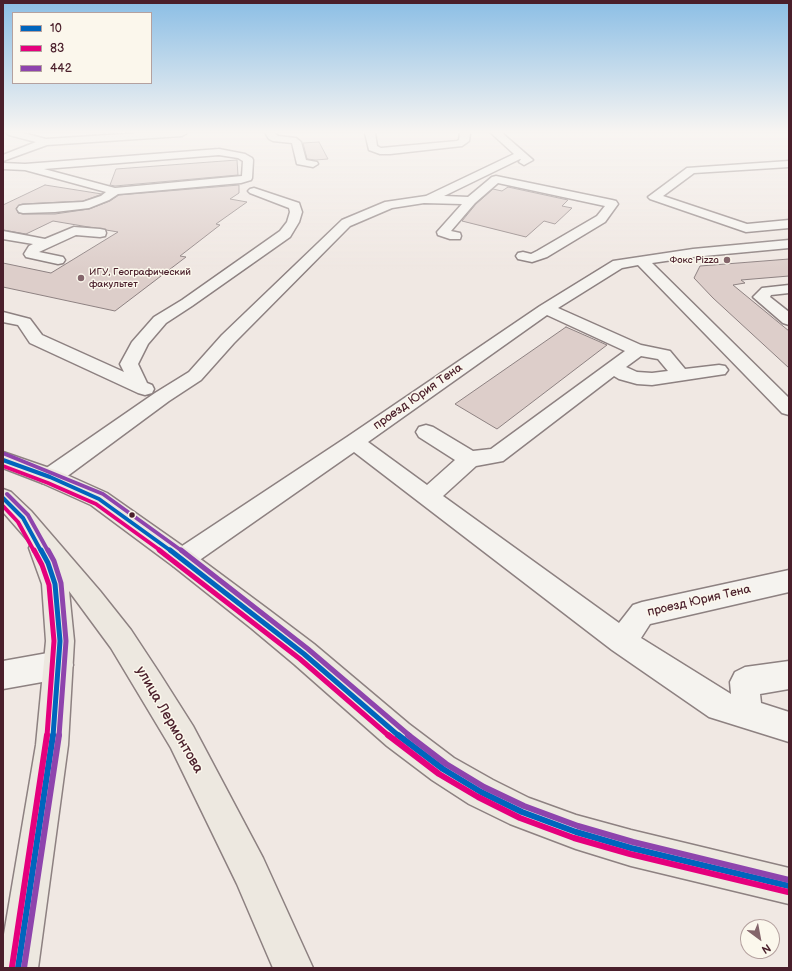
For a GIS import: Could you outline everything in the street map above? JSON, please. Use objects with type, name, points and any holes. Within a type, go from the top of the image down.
[{"type":"main road","points":[[3,460],[50,477],[98,499],[182,559],[304,654],[398,735],[443,769],[481,792],[522,812],[576,832],[631,848],[789,886]]},
{"type":"main road","points":[[13,508],[37,541],[48,563],[55,584],[60,641],[52,746],[18,968]]},
{"type":"main road","name":"улица Лермонтова","points":[[13,508],[91,599],[121,639],[154,690],[182,737],[250,871],[294,968]]},
{"type":"street","points":[[67,178],[115,191],[246,178]]},
{"type":"street","points":[[139,386],[129,364],[140,342],[160,320],[187,303],[285,234],[293,222],[296,212],[294,206],[247,193],[258,187],[255,181],[248,178]]},
{"type":"street","points":[[424,200],[471,178]]},
{"type":"street","points":[[680,178],[654,197],[746,228],[789,224]]},
{"type":"street","points":[[455,236],[443,232],[471,201],[496,179],[526,180],[612,204],[601,219],[542,254],[532,258],[523,256]]},
{"type":"street","points":[[560,181],[618,197]]},
{"type":"street","points":[[219,182],[219,190],[225,192]]},
{"type":"street","points":[[23,209],[85,205],[105,198],[115,191]]},
{"type":"street","points":[[50,477],[162,397],[195,376],[228,339],[346,223],[389,205],[424,200],[450,199],[471,201]]},
{"type":"street","points":[[58,260],[31,254],[34,249],[74,231],[100,233]]},
{"type":"street","points":[[3,235],[46,244]]},
{"type":"street","name":"проезд Юрия Тена","points":[[182,559],[546,309],[618,264],[640,260],[789,244]]},
{"type":"street","points":[[640,260],[789,408]]},
{"type":"street","points":[[789,289],[767,291],[761,297],[789,320]]},
{"type":"street","points":[[546,309],[637,350],[664,355],[680,375]]},
{"type":"street","points":[[3,317],[24,322],[36,339],[162,397]]},
{"type":"street","points":[[428,497],[470,459],[496,456],[637,350]]},
{"type":"street","points":[[614,367],[626,375],[637,378],[652,379],[719,370]]},
{"type":"street","points":[[426,432],[470,459]]},
{"type":"street","points":[[354,442],[622,641],[720,706],[789,727]]},
{"type":"street","name":"проезд Юрия Тена","points":[[622,641],[642,614],[789,581]]},
{"type":"street","points":[[3,675],[59,665]]},
{"type":"street","points":[[746,714],[745,682],[789,675]]},
{"type":"building","points":[[113,178],[201,178],[115,186],[110,185]]},
{"type":"building","points":[[45,185],[102,194],[83,201],[23,204],[16,208],[18,213],[55,214],[89,209],[110,201],[119,195],[239,185],[239,193],[230,199],[247,202],[216,224],[220,225],[180,256],[186,257],[115,311],[3,287],[3,263],[51,273],[118,232],[53,221],[26,234],[3,230],[3,205]]},
{"type":"building","points":[[508,187],[568,200],[562,206],[572,208],[555,224],[544,221],[526,237],[462,221],[476,204],[493,189],[502,191]]},
{"type":"building","points":[[789,259],[789,276],[741,280],[745,283],[733,285],[789,331],[789,368],[713,298],[694,278],[700,266]]},
{"type":"building","points":[[566,327],[607,345],[497,429],[455,404]]},
{"type":"transit line","name":"442","points":[[5,454],[103,494],[186,554],[264,614],[308,649],[402,730],[446,764],[484,787],[524,806],[578,826],[633,842],[789,880]]},
{"type":"transit line","name":"10","points":[[3,460],[50,477],[99,499],[182,559],[260,619],[304,654],[398,735],[443,769],[481,792],[522,812],[576,832],[631,848],[789,886]]},
{"type":"transit line","name":"83","points":[[3,466],[48,483],[96,504],[256,624],[300,659],[394,740],[439,774],[478,797],[520,818],[574,838],[630,854],[788,892]]},
{"type":"transit line","name":"442","points":[[7,494],[28,515],[54,561],[61,583],[66,641],[58,746],[24,968]]},
{"type":"transit line","name":"10","points":[[3,498],[23,518],[48,563],[55,584],[60,641],[52,745],[18,968]]},
{"type":"transit line","name":"83","points":[[3,506],[18,522],[42,565],[49,585],[54,641],[46,744],[12,967]]},
{"type":"place","name":"Фокс Pizza","points":[[727,260]]},
{"type":"place","name":"ИГУ, Географический факультет","points":[[81,278]]}]
